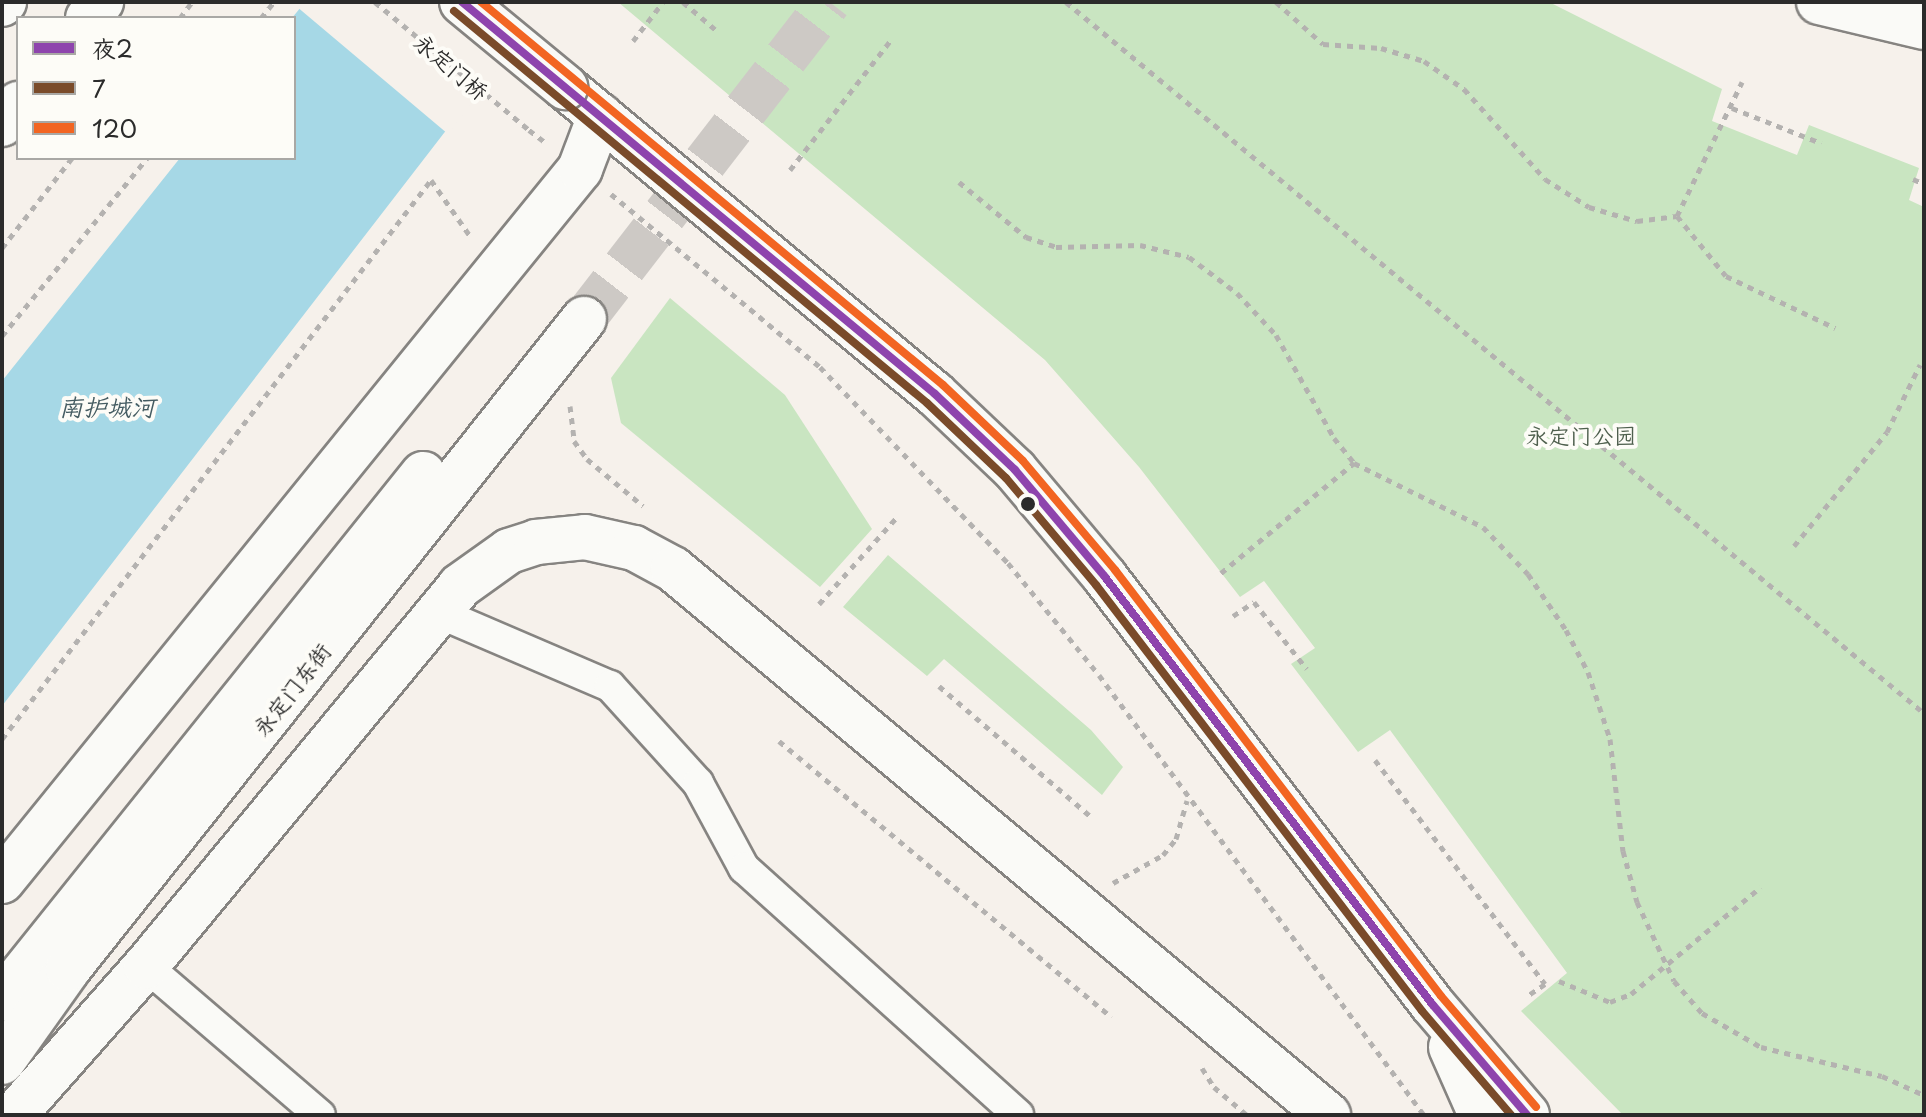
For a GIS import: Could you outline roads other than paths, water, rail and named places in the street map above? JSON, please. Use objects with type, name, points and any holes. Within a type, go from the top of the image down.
[{"type":"main road","points":[[462,2],[935,394],[1015,470],[1105,577],[1432,1004],[1527,1115]]},
{"type":"main road","points":[[1819,2],[1924,27]]},
{"type":"main road","points":[[2,124],[16,106]]},
{"type":"main road","points":[[2,881],[580,169],[600,116]]},
{"type":"main road","name":"永定门东街","points":[[2,999],[573,310],[78,957],[2,1062]]},
{"type":"main road","points":[[14,1115],[146,966],[437,612],[488,563],[536,542],[602,539],[656,557],[1328,1115]]},
{"type":"main road","points":[[1432,1004],[1481,1115]]},
{"type":"street","points":[[437,612],[610,686],[698,783],[744,868],[1018,1115]]},
{"type":"street","points":[[146,966],[320,1115]]},
{"type":"water","name":"南护城河","points":[[305,2],[545,2],[2,706],[2,381],[178,160],[296,160],[294,16]]},
{"type":"tunnel","points":[[584,319],[829,2]]},
{"type":"park label","name":"永定门公园","points":[[1581,435]]}]
